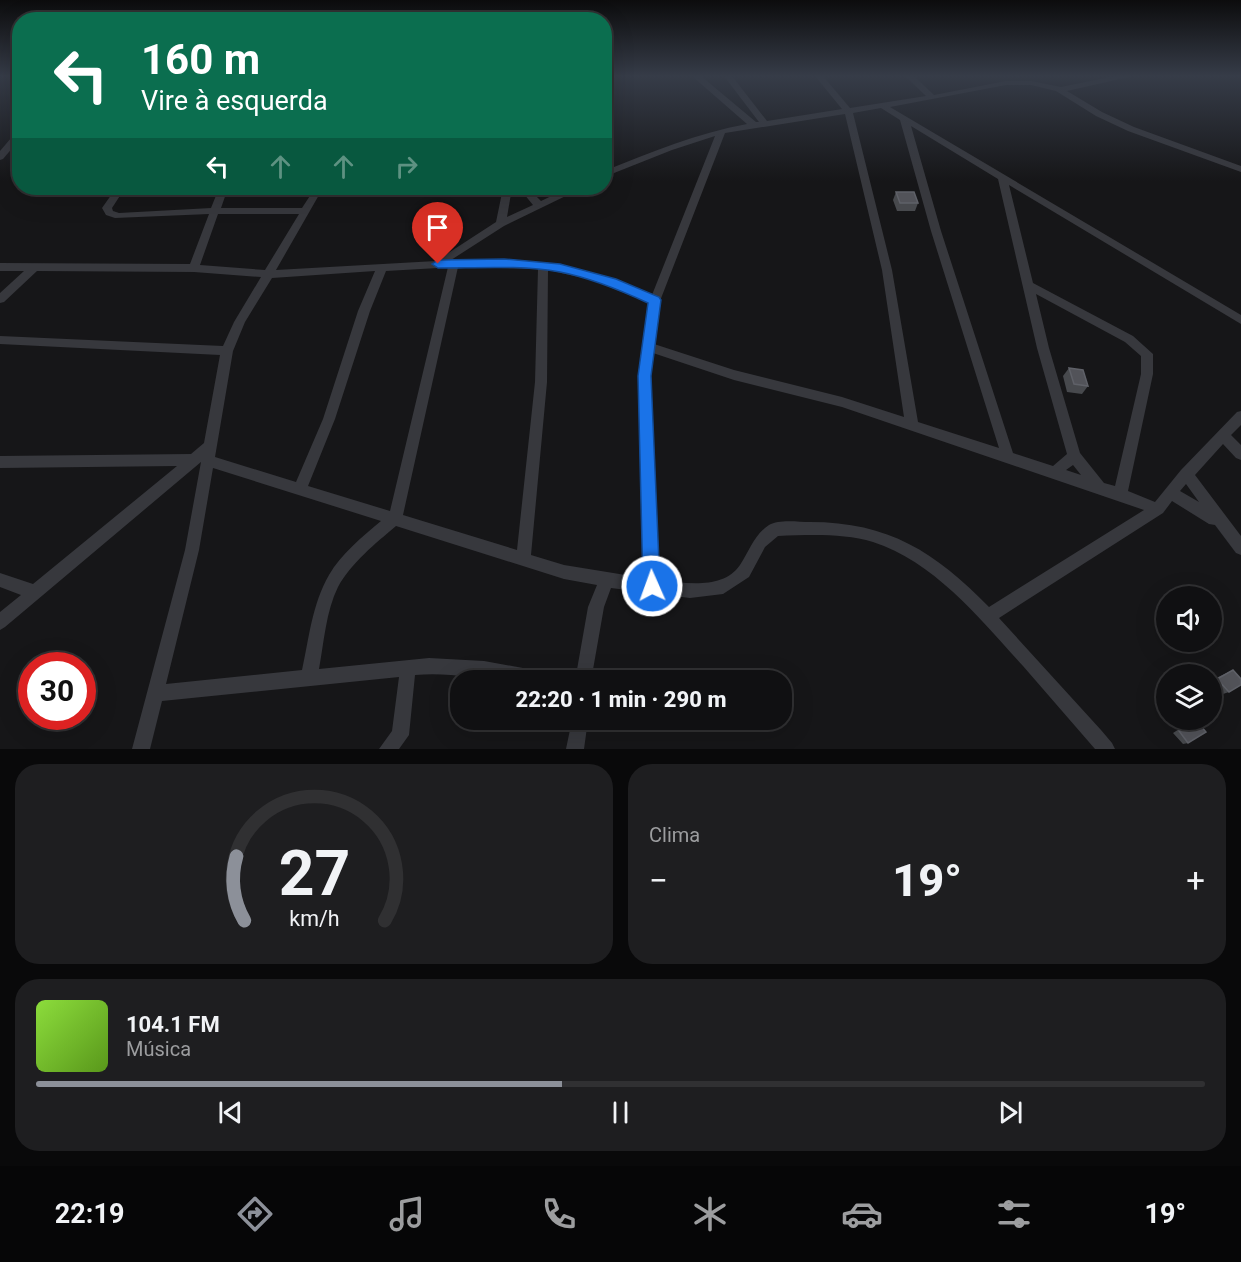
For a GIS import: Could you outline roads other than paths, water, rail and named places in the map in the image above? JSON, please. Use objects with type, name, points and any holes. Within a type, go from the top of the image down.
[{"type":"street","points":[[737,111],[754,125]]},
{"type":"street","points":[[755,111],[764,123]]},
{"type":"street","points":[[612,171],[669,148],[721,131],[848,111],[887,270],[912,425]]},
{"type":"street","points":[[892,111],[1241,320]]},
{"type":"street","points":[[1094,111],[1131,129],[1241,169]]},
{"type":"street","points":[[904,118],[936,231],[968,325],[1008,457]]},
{"type":"street","points":[[652,586],[644,376],[655,300],[721,131]]},
{"type":"street","points":[[0,157],[12,143]]},
{"type":"street","points":[[1002,176],[1028,285],[1074,456],[1099,487]]},
{"type":"street","points":[[115,195],[107,208],[109,213],[118,216],[215,211],[305,211]]},
{"type":"street","points":[[194,267],[221,195]]},
{"type":"street","points":[[141,749],[192,550],[203,455],[226,351],[240,322],[315,195]]},
{"type":"street","points":[[501,224],[506,195]]},
{"type":"street","points":[[530,195],[539,205]]},
{"type":"street","points":[[438,264],[501,224],[560,195]]},
{"type":"street","points":[[0,267],[194,267],[270,274],[438,264],[504,263],[560,268],[612,282],[655,300]]},
{"type":"street","points":[[309,677],[321,621],[334,581],[367,542],[395,518],[454,264]]},
{"type":"street","points":[[0,299],[36,266]]},
{"type":"street","points":[[300,488],[328,418],[364,311],[382,267]]},
{"type":"street","points":[[524,559],[541,382],[543,267]]},
{"type":"street","points":[[1028,285],[1129,339],[1147,354],[1147,374],[1120,494]]},
{"type":"street","points":[[0,340],[226,351]]},
{"type":"street","points":[[649,347],[734,375],[842,402],[1120,494],[1158,509]]},
{"type":"street","points":[[988,616],[1158,509],[1186,474],[1241,416]]},
{"type":"street","points":[[1222,436],[1241,454]]},
{"type":"street","points":[[0,622],[203,455]]},
{"type":"street","points":[[0,462],[203,455],[327,499],[395,518],[564,572],[690,591],[723,587],[744,572],[760,542],[775,530],[842,530],[882,538],[914,554],[950,579],[988,616],[1106,749]]},
{"type":"street","points":[[1055,472],[1074,456]]},
{"type":"street","points":[[1186,474],[1241,548]]},
{"type":"street","points":[[1170,492],[1220,522]]},
{"type":"street","points":[[0,580],[34,592]]},
{"type":"street","points":[[585,670],[596,607],[607,580]]},
{"type":"street","points":[[155,693],[408,667],[490,670]]},
{"type":"street","points":[[387,749],[400,735],[408,667]]},
{"type":"street","points":[[575,749],[578,730]]}]
